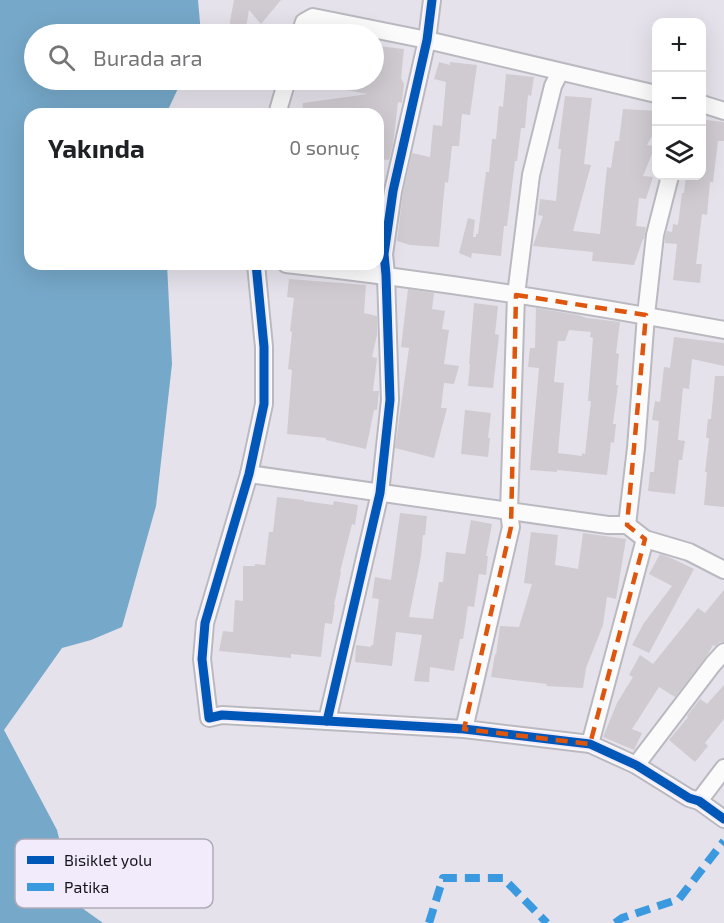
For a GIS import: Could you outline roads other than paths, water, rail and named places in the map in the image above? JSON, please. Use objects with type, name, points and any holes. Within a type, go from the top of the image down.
[{"type":"street","points":[[327,721],[380,493],[390,400],[384,254],[393,191],[427,39],[432,0]]},
{"type":"street","points":[[303,24],[313,17],[349,24]]},
{"type":"street","points":[[384,31],[652,93]]},
{"type":"street","points":[[464,729],[510,526],[516,295],[531,175],[553,86],[560,72]]},
{"type":"street","points":[[279,108],[284,90]]},
{"type":"street","points":[[706,105],[724,111]]},
{"type":"street","points":[[627,525],[655,235],[669,180]]},
{"type":"street","points":[[257,270],[264,347],[264,404],[249,474],[205,623],[202,659],[209,718],[222,715],[464,729],[590,744],[636,765],[689,798],[699,801],[724,819]]},
{"type":"street","points":[[341,270],[646,315],[724,330]]},
{"type":"street","points":[[249,474],[509,512],[608,525],[627,525],[645,539],[689,552],[724,570]]},
{"type":"street","points":[[590,744],[645,539]]},
{"type":"street","points":[[636,765],[724,652]]},
{"type":"street","points":[[699,801],[724,768]]},
{"type":"water","points":[[0,0],[198,0],[200,24],[24,24],[24,90],[177,90],[169,108],[24,108],[24,270],[167,270],[172,364],[156,506],[122,627],[91,640],[62,648],[4,730],[57,830],[59,839],[15,839],[15,908],[82,908],[103,923],[0,923]]}]
